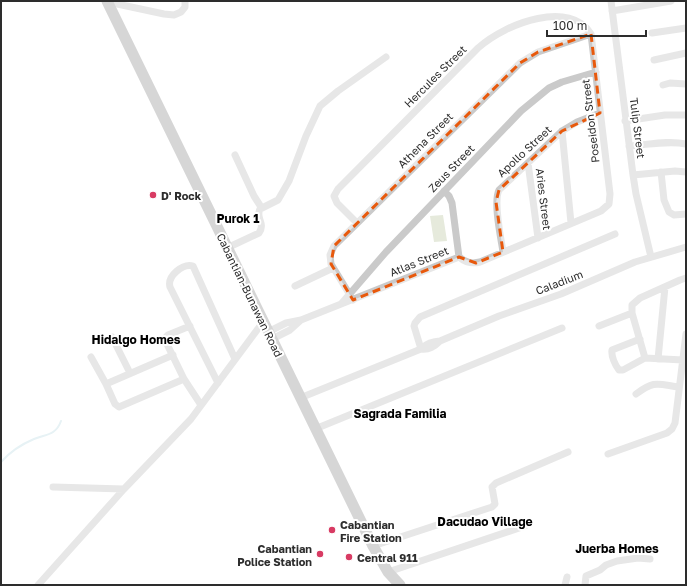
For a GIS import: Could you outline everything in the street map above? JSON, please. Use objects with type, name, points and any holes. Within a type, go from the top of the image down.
[{"type":"main road","name":"Cabantian-Bunawan Road","points":[[107,2],[373,546],[388,572],[400,585]]},
{"type":"street","points":[[107,2],[174,15],[181,12],[185,8],[185,1]]},
{"type":"street","name":"Tulip Street","points":[[611,1],[628,146],[636,194],[652,257]]},
{"type":"street","points":[[612,11],[671,1]]},
{"type":"street","name":"Hercules Street","points":[[357,223],[337,203],[334,196],[335,192],[478,48],[494,34],[524,15]]},
{"type":"street","points":[[582,15],[591,34]]},
{"type":"street","points":[[652,34],[686,28]]},
{"type":"street","name":"Athena Street","points":[[333,268],[330,260],[334,246],[520,63],[538,52],[591,34]]},
{"type":"street","name":"Poseidon Street","points":[[591,34],[610,194],[609,204]]},
{"type":"street","points":[[654,60],[686,54]]},
{"type":"street","points":[[227,248],[244,241],[261,231],[262,225],[258,212],[260,209],[278,200],[288,181],[320,106],[338,91],[386,57]]},
{"type":"street","name":"Zeus Street","points":[[270,336],[290,330],[301,320],[341,304],[351,297],[386,252],[521,111],[549,88],[562,82],[596,72]]},
{"type":"street","points":[[663,85],[670,83],[686,84]]},
{"type":"street","name":"Apollo Street","points":[[503,252],[496,202],[497,194],[502,187],[562,131],[577,122],[600,113]]},
{"type":"street","points":[[625,121],[665,115],[686,115]]},
{"type":"street","points":[[562,131],[571,223]]},
{"type":"street","points":[[628,146],[663,143],[686,144]]},
{"type":"street","points":[[235,155],[254,196],[261,207]]},
{"type":"street","name":"Aries Street","points":[[528,163],[538,238]]},
{"type":"street","points":[[633,175],[661,172],[686,172]]},
{"type":"street","points":[[661,172],[666,208],[674,215],[686,214]]},
{"type":"street","points":[[444,191],[449,196],[452,204],[459,257]]},
{"type":"street","name":"Atlas Street","points":[[351,297],[459,257],[467,262],[476,263],[601,211],[609,204]]},
{"type":"street","points":[[420,349],[414,326],[420,317],[615,234]]},
{"type":"street","name":"Caladium","points":[[300,398],[420,349],[429,349],[434,347],[440,341],[499,316],[561,294],[622,267],[686,247]]},
{"type":"street","points":[[218,382],[169,283],[171,277],[183,267],[190,265],[193,266],[235,359]]},
{"type":"street","points":[[295,286],[333,268],[351,297]]},
{"type":"street","points":[[645,358],[632,313],[632,305],[636,300],[686,278]]},
{"type":"street","points":[[658,359],[665,287]]},
{"type":"street","points":[[599,326],[632,313]]},
{"type":"street","points":[[38,585],[124,489],[190,419],[263,322]]},
{"type":"street","points":[[190,326],[166,337],[165,340],[184,379],[201,405]]},
{"type":"street","points":[[315,429],[562,328]]},
{"type":"street","points":[[608,454],[663,434],[672,429],[675,423],[686,334]]},
{"type":"street","points":[[112,338],[130,373]]},
{"type":"street","points":[[640,338],[614,349],[612,354],[617,367],[621,370],[626,369],[645,358],[683,360]]},
{"type":"street","points":[[106,384],[173,355]]},
{"type":"street","points":[[92,357],[115,404],[119,407],[184,379]]},
{"type":"street","points":[[636,394],[647,386],[655,384],[679,387]]},
{"type":"street","points":[[373,546],[492,507],[495,504],[492,487],[496,483],[568,452]]},
{"type":"street","points":[[53,487],[124,489]]},
{"type":"street","points":[[388,572],[525,526]]},
{"type":"street","points":[[585,585],[586,576],[611,563],[629,558],[650,559]]},
{"type":"highlighted area","points":[[591,34],[600,113],[562,131],[499,190],[496,202],[503,252],[476,263],[459,257],[353,300],[331,264],[334,246],[520,63],[538,52]]},
{"type":"shaded area","points":[[443,215],[447,241],[434,242],[430,216]]},
{"type":"waterway","points":[[1,462],[25,443],[54,432],[61,421]]},
{"type":"place","name":"D' Rock","points":[[153,195]]},
{"type":"place","name":"Cabantian Fire Station","points":[[332,530]]},
{"type":"place","name":"Cabantian Police Station","points":[[320,554]]},
{"type":"place","name":"Central 911","points":[[349,557]]},
{"type":"district","name":"Purok 1","points":[[238,218]]},
{"type":"district","name":"Hidalgo Homes","points":[[136,339]]},
{"type":"district","name":"Sagrada Familia","points":[[400,413]]},
{"type":"district","name":"Dacudao Village","points":[[485,521]]},
{"type":"district","name":"Juerba Homes","points":[[617,548]]}]
